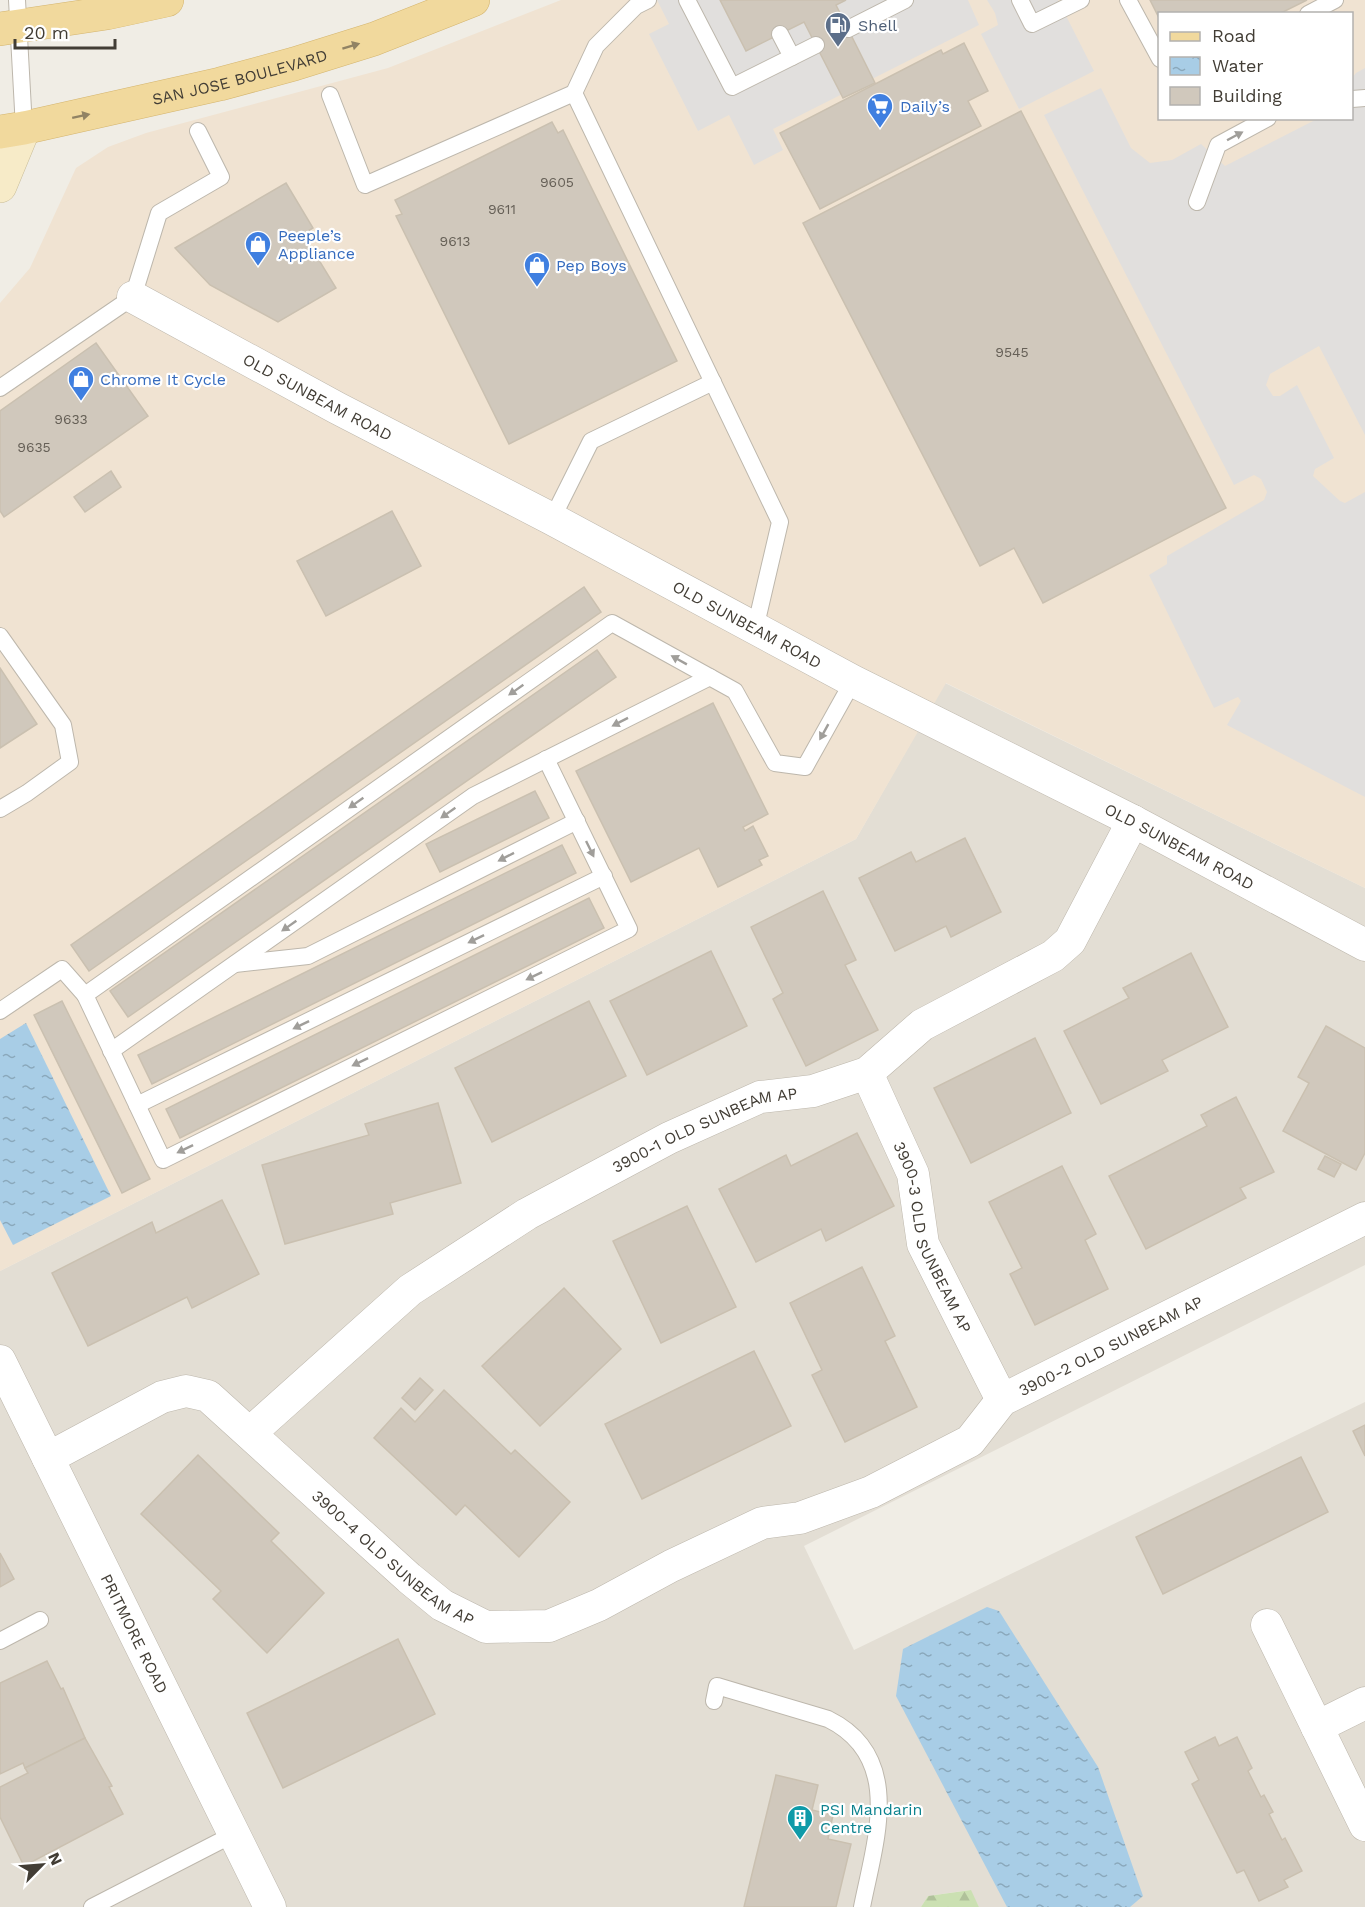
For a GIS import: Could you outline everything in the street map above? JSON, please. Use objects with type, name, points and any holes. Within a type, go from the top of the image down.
[{"type":"main road","points":[[12,18],[107,14],[167,0]]},
{"type":"main road","name":"SAN JOSE BOULEVARD","points":[[12,130],[220,84],[294,64],[374,39],[473,0]]},
{"type":"main road","points":[[0,186],[12,130]]},
{"type":"street","name":"OLD SUNBEAM ROAD","points":[[133,297],[754,629],[1133,821],[1365,945]]},
{"type":"street","name":"3900-1 OLD SUNBEAM AP","points":[[250,1433],[410,1290],[526,1214],[669,1138],[760,1097],[813,1091],[867,1073],[922,1025],[1053,956],[1070,941],[1133,821]]},
{"type":"street","name":"3900-3 OLD SUNBEAM AP","points":[[867,1073],[913,1174],[923,1244],[1002,1400]]},
{"type":"street","name":"3900-2 OLD SUNBEAM AP","points":[[871,1492],[970,1440],[1002,1400],[1365,1218]]},
{"type":"street","name":"PRITMORE ROAD","points":[[0,1361],[270,1907]]},
{"type":"street","name":"3900-4 OLD SUNBEAM AP","points":[[48,1458],[162,1397],[186,1391],[208,1396],[417,1585],[442,1605],[486,1627],[549,1626],[599,1605],[671,1566],[762,1523],[800,1518],[871,1492]]},
{"type":"street","points":[[1267,1625],[1365,1825]]},
{"type":"street","points":[[1317,1727],[1365,1703]]},
{"type":"lane","points":[[330,95],[365,185],[574,93],[596,46],[636,6],[648,0]]},
{"type":"lane","points":[[687,0],[732,87],[816,45]]},
{"type":"lane","points":[[848,29],[885,5],[905,0]]},
{"type":"lane","points":[[1020,0],[1032,24],[1081,0]]},
{"type":"lane","points":[[1128,0],[1158,55]]},
{"type":"lane","points":[[1312,12],[1335,0]]},
{"type":"lane","points":[[12,18],[12,130]]},
{"type":"lane","points":[[780,34],[792,57]]},
{"type":"lane","points":[[574,93],[780,522],[754,629]]},
{"type":"lane","points":[[1197,202],[1218,145],[1264,120]]},
{"type":"lane","points":[[0,388],[133,297],[159,213],[221,177],[198,131]]},
{"type":"lane","points":[[552,519],[591,441],[713,382]]},
{"type":"lane","points":[[84,995],[612,622],[735,691],[775,763],[805,766],[853,681]]},
{"type":"lane","points":[[0,636],[63,725],[70,762],[0,809]]},
{"type":"lane","points":[[111,1051],[472,796],[710,677]]},
{"type":"lane","points":[[0,1011],[62,969],[84,995],[163,1160],[629,929],[546,759]]},
{"type":"lane","points":[[233,965],[308,956],[577,821]]},
{"type":"lane","points":[[137,1105],[604,876]]},
{"type":"lane","points":[[0,1641],[40,1620]]},
{"type":"lane","points":[[714,1701],[717,1686],[828,1719],[841,1725],[864,1747],[878,1780],[879,1804],[877,1833],[862,1907]]},
{"type":"lane","points":[[92,1907],[234,1834]]},
{"type":"shaded area","points":[[561,0],[1365,0],[1365,888],[946,683],[856,839],[0,1271],[0,303],[30,268],[76,168],[108,147],[146,133],[388,68]]},
{"type":"shaded area","points":[[657,0],[968,0],[979,25],[773,129],[783,150],[754,165],[729,115],[698,131],[649,34],[669,24]]},
{"type":"shaded area","points":[[987,0],[1058,0],[1094,71],[1019,109],[981,34],[998,25],[995,13]]},
{"type":"shaded area","points":[[1365,68],[1365,435],[1319,346],[1270,374],[1266,385],[1273,396],[1280,396],[1297,385],[1334,458],[1315,469],[1313,476],[1345,503],[1365,492],[1365,797],[1227,725],[1241,701],[1238,697],[1214,708],[1149,575],[1167,564],[1167,556],[1264,500],[1267,492],[1261,479],[1254,475],[1234,485],[1044,115],[1101,88],[1131,148],[1150,163],[1172,160],[1201,144],[1225,166],[1315,120],[1353,120],[1353,77]]},
{"type":"shaded area","points":[[945,683],[1365,888],[1365,1265],[804,1546],[854,1650],[1365,1402],[1365,1907],[979,1907],[970,1890],[928,1896],[921,1907],[0,1907],[0,1271],[856,839]]},
{"type":"green space","points":[[971,1890],[979,1907],[921,1907],[928,1896]]},
{"type":"water","points":[[26,1023],[111,1196],[13,1245],[0,1220],[0,1039]]},
{"type":"water","points":[[987,1607],[999,1611],[1098,1767],[1143,1896],[1130,1907],[1007,1907],[896,1696],[903,1649]]},
{"type":"building","name":"Shell","points":[[720,0],[846,0],[836,5],[875,83],[843,98],[804,22],[746,51]]},
{"type":"building","points":[[1150,0],[1307,0],[1283,12],[1158,12],[1158,16]]},
{"type":"building","name":"Daily’s","points":[[964,43],[988,91],[968,101],[981,126],[820,209],[780,133],[941,50],[943,54]]},
{"type":"building","points":[[1021,111],[1226,508],[1043,603],[1014,548],[980,566],[803,223]]},
{"type":"building","name":"Pep Boys","points":[[552,122],[558,133],[563,130],[677,361],[509,444],[396,216],[402,214],[395,200]]},
{"type":"building","name":"Peeple’s Appliance","points":[[286,183],[313,228],[303,234],[336,288],[278,322],[210,285],[175,248]]},
{"type":"building","points":[[96,343],[148,416],[4,517],[0,511],[0,411]]},
{"type":"building","points":[[111,471],[121,487],[85,512],[74,497]]},
{"type":"building","points":[[392,511],[421,566],[326,616],[297,561]]},
{"type":"building","points":[[584,587],[601,612],[89,971],[71,945]]},
{"type":"building","points":[[597,650],[616,677],[128,1017],[110,991]]},
{"type":"building","points":[[0,668],[37,724],[0,748]]},
{"type":"building","points":[[713,703],[768,814],[743,827],[745,831],[753,826],[768,856],[759,860],[762,865],[718,887],[699,848],[631,882],[576,771]]},
{"type":"building","points":[[535,791],[549,818],[440,872],[426,844]]},
{"type":"building","points":[[965,838],[1001,912],[951,937],[946,926],[895,951],[859,878],[911,852],[916,862]]},
{"type":"building","points":[[562,845],[576,873],[152,1084],[138,1055]]},
{"type":"building","points":[[823,891],[856,960],[845,965],[878,1030],[806,1066],[773,999],[783,993],[751,927]]},
{"type":"building","points":[[589,898],[604,928],[180,1138],[166,1109]]},
{"type":"building","points":[[711,951],[747,1026],[647,1075],[610,1001]]},
{"type":"building","points":[[1191,953],[1228,1027],[1162,1060],[1168,1071],[1101,1104],[1064,1031],[1129,998],[1123,988]]},
{"type":"building","points":[[62,1001],[150,1179],[122,1193],[34,1015]]},
{"type":"building","points":[[589,1001],[626,1076],[492,1142],[455,1068]]},
{"type":"building","points":[[1326,1026],[1365,1048],[1365,1153],[1356,1170],[1283,1131],[1309,1083],[1298,1077]]},
{"type":"building","points":[[1035,1038],[1071,1113],[971,1163],[934,1088]]},
{"type":"building","points":[[1236,1097],[1274,1172],[1240,1188],[1246,1198],[1146,1249],[1109,1176],[1207,1126],[1201,1115]]},
{"type":"building","points":[[438,1103],[461,1183],[390,1203],[393,1214],[285,1244],[262,1165],[369,1135],[365,1124]]},
{"type":"building","points":[[857,1133],[894,1206],[826,1241],[821,1229],[756,1262],[719,1189],[786,1155],[791,1166]]},
{"type":"building","points":[[1325,1156],[1341,1164],[1334,1177],[1318,1169]]},
{"type":"building","points":[[1062,1166],[1096,1234],[1085,1240],[1108,1289],[1035,1325],[1010,1274],[1022,1268],[989,1202]]},
{"type":"building","points":[[222,1200],[259,1274],[192,1308],[187,1297],[88,1346],[52,1273],[152,1222],[156,1233]]},
{"type":"building","points":[[687,1206],[736,1307],[661,1343],[613,1241]]},
{"type":"building","points":[[862,1267],[895,1336],[885,1341],[917,1407],[845,1442],[812,1375],[822,1370],[790,1303]]},
{"type":"building","points":[[564,1288],[621,1349],[540,1426],[482,1366]]},
{"type":"building","points":[[754,1351],[791,1426],[642,1499],[605,1424]]},
{"type":"building","points":[[420,1378],[433,1390],[415,1410],[402,1398]]},
{"type":"building","points":[[444,1390],[511,1454],[515,1450],[570,1502],[519,1557],[465,1505],[456,1515],[374,1438],[401,1408],[415,1422]]},
{"type":"building","points":[[1365,1425],[1365,1456],[1353,1431]]},
{"type":"building","points":[[198,1455],[279,1533],[271,1541],[324,1593],[267,1653],[213,1599],[221,1591],[141,1514]]},
{"type":"building","points":[[1301,1457],[1328,1512],[1163,1594],[1136,1537]]},
{"type":"building","points":[[0,1553],[14,1579],[0,1587]]},
{"type":"building","points":[[398,1639],[435,1714],[283,1788],[247,1713]]},
{"type":"building","points":[[47,1661],[61,1689],[63,1688],[85,1738],[25,1768],[23,1763],[0,1774],[0,1683]]},
{"type":"building","points":[[1215,1737],[1219,1746],[1237,1737],[1252,1768],[1248,1771],[1261,1797],[1264,1795],[1273,1812],[1269,1814],[1282,1840],[1285,1838],[1302,1871],[1284,1880],[1288,1887],[1259,1901],[1244,1870],[1237,1873],[1192,1784],[1199,1780],[1185,1752]]},
{"type":"building","points":[[85,1738],[112,1786],[109,1787],[123,1814],[24,1866],[0,1817],[0,1787],[28,1773],[25,1768]]},
{"type":"building","name":"PSI Mandarin Centre","points":[[776,1775],[818,1785],[812,1810],[833,1815],[828,1839],[851,1844],[836,1907],[744,1907]]},
{"type":"place","name":"Shell","points":[[838,48]]},
{"type":"place","name":"Daily’s","points":[[880,129]]},
{"type":"place","name":"Peeple’s Appliance","points":[[258,267]]},
{"type":"place","name":"Pep Boys","points":[[537,288]]},
{"type":"place","name":"Chrome It Cycle","points":[[81,402]]},
{"type":"place","name":"PSI Mandarin Centre","points":[[800,1841]]}]
